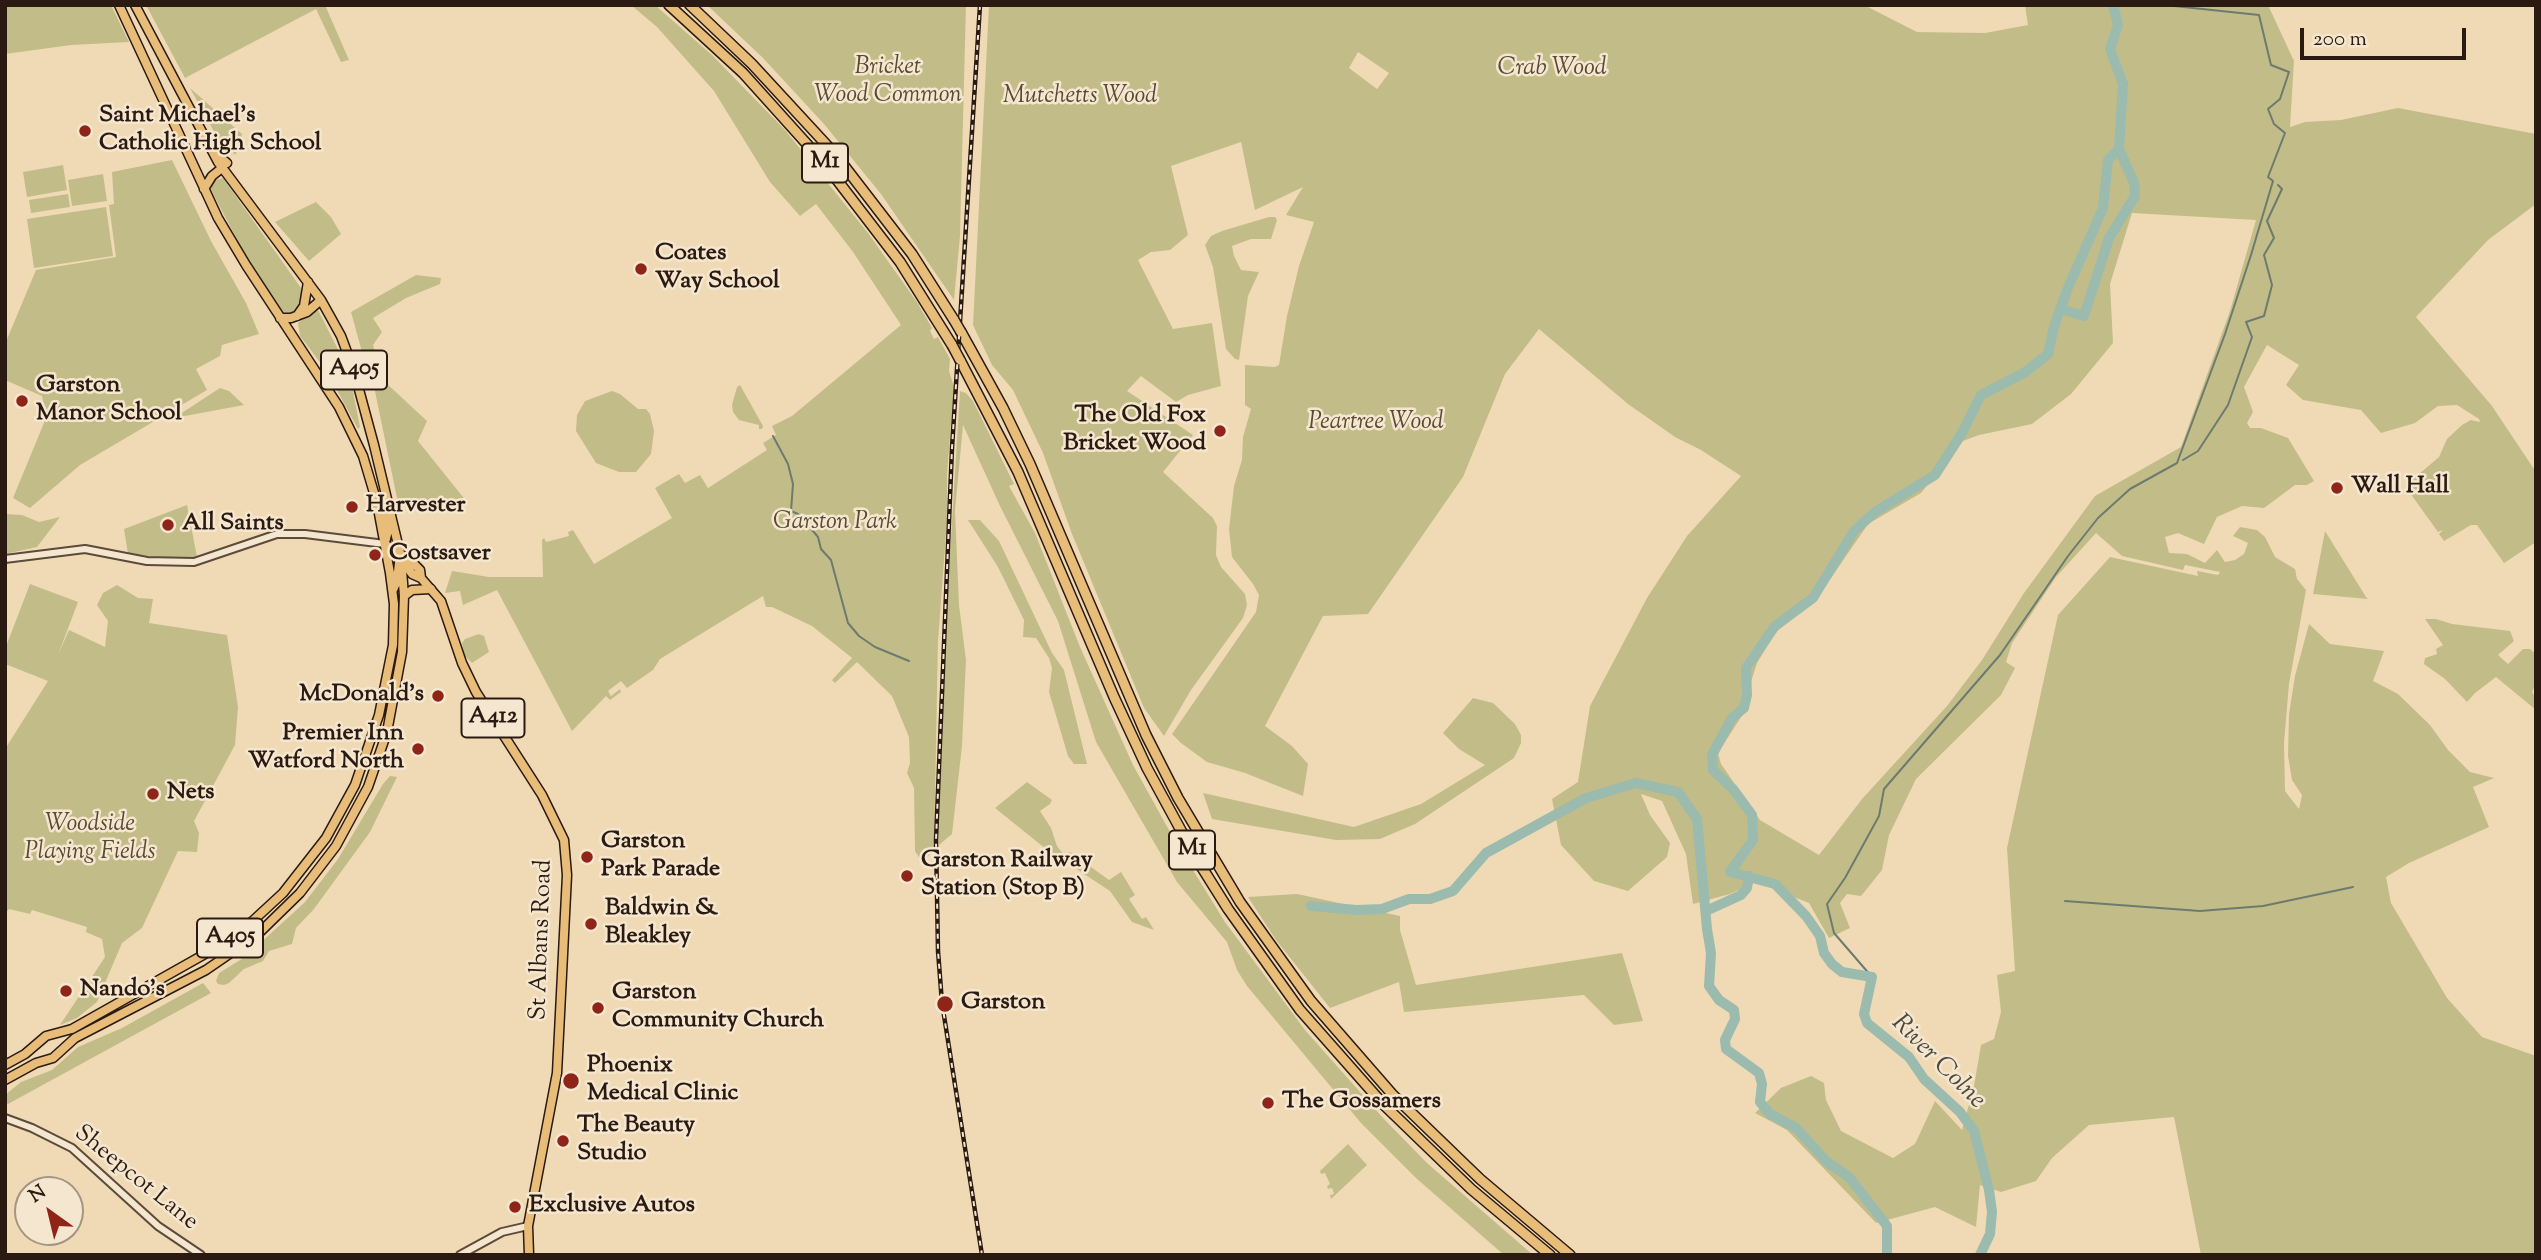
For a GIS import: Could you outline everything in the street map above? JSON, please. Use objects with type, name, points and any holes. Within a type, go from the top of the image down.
[{"type":"highway","name":"M1","points":[[669,5],[743,73],[824,163],[900,262],[952,345],[1018,472],[1136,748],[1170,813],[1228,909],[1300,1010],[1383,1104],[1471,1189],[1550,1255]]},
{"type":"highway","name":"M1","points":[[690,5],[761,72],[835,154],[912,254],[954,320],[1003,408],[1030,464],[1146,735],[1184,808],[1240,902],[1311,1001],[1392,1094],[1480,1179],[1570,1255]]},
{"type":"main road","name":"A405","points":[[5,1065],[25,1054],[46,1036],[72,1028],[212,950],[259,916],[283,893],[306,865],[339,816],[355,785],[372,740],[384,696],[393,645],[393,590],[385,544],[370,478],[351,431],[320,377],[236,249],[204,189],[119,5]]},
{"type":"main road","name":"A405","points":[[5,1080],[36,1063],[53,1058],[75,1038],[179,985],[240,947],[271,922],[314,876],[336,846],[358,808],[377,764],[387,732],[402,652],[404,596],[401,557],[354,371],[341,336],[321,300],[215,153],[135,5]]},
{"type":"main road","points":[[204,189],[212,176],[225,166]]},
{"type":"main road","points":[[297,316],[304,306],[308,282]]},
{"type":"main road","points":[[280,318],[307,312],[321,300]]},
{"type":"main road","points":[[385,544],[388,530],[382,503],[387,495]]},
{"type":"main road","name":"St Albans Road","points":[[385,544],[419,570],[421,578],[444,608],[462,663],[476,692],[542,795],[564,840],[567,875],[557,1073],[528,1226],[529,1255]]},
{"type":"main road","points":[[393,590],[401,557]]},
{"type":"main road","points":[[404,596],[412,590],[431,589]]},
{"type":"main road","points":[[54,1034],[65,1049]]},
{"type":"street","points":[[5,559],[85,549],[147,561],[194,562],[277,534],[305,534],[385,544]]},
{"type":"street","name":"Sheepcot Lane","points":[[5,1118],[72,1148],[158,1226],[201,1255]]},
{"type":"street","points":[[460,1255],[507,1230],[528,1226]]},
{"type":"green space","points":[[5,5],[111,5],[129,42],[71,45],[5,54]]},
{"type":"green space","points":[[146,5],[325,5],[349,60],[341,62],[316,9],[185,78]]},
{"type":"green space","name":"Garston Park","points":[[631,5],[655,5],[712,55],[785,130],[868,233],[917,302],[932,328],[930,331],[934,339],[938,337],[950,359],[949,371],[954,387],[938,641],[934,850],[922,862],[915,851],[914,788],[907,773],[910,763],[909,737],[892,696],[857,662],[835,683],[832,680],[852,658],[812,626],[772,607],[766,607],[763,596],[660,659],[653,670],[627,688],[621,681],[608,691],[611,696],[620,689],[621,692],[610,700],[606,696],[572,731],[497,590],[463,605],[460,591],[445,593],[452,571],[489,577],[543,577],[542,540],[544,538],[546,542],[569,536],[568,532],[573,530],[594,564],[672,518],[655,488],[679,474],[685,483],[700,475],[708,488],[767,450],[763,443],[776,435],[772,426],[792,416],[901,325],[853,252],[816,204],[800,216],[770,182],[714,91],[657,27]]},
{"type":"green space","name":"Bricket Wood Common","points":[[707,5],[966,5],[960,236],[954,300],[881,194],[824,124],[763,58]]},
{"type":"green space","points":[[989,5],[1864,5],[1917,32],[1985,33],[2028,25],[2025,5],[2268,5],[2294,61],[2290,127],[2305,122],[2341,120],[2398,108],[2536,134],[2536,204],[2488,240],[2416,317],[2492,406],[2536,472],[2536,542],[2504,563],[2477,525],[2471,525],[2444,541],[2439,534],[2443,530],[2438,532],[2405,486],[2439,457],[2447,439],[2462,425],[2471,420],[2480,422],[2479,419],[2457,405],[2438,406],[2415,423],[2381,433],[2361,410],[2303,400],[2286,385],[2299,365],[2267,345],[2244,387],[2253,412],[2247,423],[2250,428],[2261,428],[2288,438],[2314,481],[2307,485],[2295,485],[2264,508],[2242,506],[2217,517],[2204,544],[2178,533],[2165,537],[2169,553],[2187,554],[2205,563],[2217,550],[2225,562],[2244,554],[2248,543],[2233,536],[2240,527],[2257,530],[2265,537],[2275,557],[2295,569],[2297,579],[2306,590],[2289,684],[2284,743],[2285,791],[2299,809],[2302,795],[2292,780],[2288,756],[2289,714],[2295,676],[2309,624],[2330,644],[2384,651],[2373,681],[2398,694],[2430,725],[2448,750],[2470,772],[2494,778],[2473,787],[2489,827],[2409,863],[2386,877],[2391,903],[2447,998],[2482,1037],[2536,1056],[2536,1255],[2201,1255],[2174,1117],[2089,1125],[2052,1158],[2036,1181],[2001,1192],[1980,1185],[1976,1227],[1935,1207],[1876,1223],[1787,1130],[1755,1113],[1781,1088],[1811,1076],[1824,1083],[1826,1100],[1841,1131],[1893,1158],[1915,1144],[1935,1101],[1962,1130],[1974,1086],[1981,1045],[1994,1039],[2001,1012],[1997,975],[2015,971],[2007,848],[2058,615],[2110,557],[2198,576],[2197,571],[2218,575],[2220,572],[2185,565],[2183,570],[2122,556],[2096,533],[2056,577],[2012,643],[2006,662],[2015,668],[2001,695],[1916,779],[1889,835],[1882,870],[1861,896],[1847,894],[1840,903],[1850,928],[1829,938],[1809,903],[1756,882],[1730,894],[1693,904],[1686,854],[1662,801],[1641,794],[1650,815],[1670,843],[1667,857],[1628,891],[1594,881],[1561,845],[1552,799],[1578,782],[1590,706],[1647,598],[1687,536],[1741,476],[1675,437],[1628,404],[1539,329],[1505,374],[1463,477],[1368,614],[1323,616],[1265,726],[1292,746],[1308,764],[1303,796],[1245,773],[1207,762],[1172,734],[1256,612],[1259,595],[1232,557],[1229,529],[1234,486],[1242,460],[1243,437],[1251,409],[1245,405],[1245,365],[1279,365],[1299,266],[1314,222],[1286,215],[1303,187],[1255,210],[1241,142],[1171,166],[1188,235],[1170,250],[1151,252],[1138,260],[1173,329],[1212,323],[1221,386],[1188,395],[1176,402],[1141,376],[1127,391],[1193,435],[1163,472],[1213,518],[1217,526],[1216,555],[1221,567],[1245,594],[1247,605],[1243,618],[1191,690],[1164,736],[1144,708],[1072,534],[1043,453],[1013,390],[992,365],[973,325]],"holes":[[[1358,52],[1389,73],[1377,89],[1349,68]],[[2132,213],[2256,220],[2230,311],[2181,447],[2095,496],[2024,593],[1982,660],[1947,706],[1862,799],[1819,855],[1760,820],[1721,764],[1718,753],[1750,703],[1750,685],[1757,663],[1776,632],[1816,600],[1868,524],[1921,493],[1963,441],[2032,424],[2071,394],[2113,343],[2110,284]]]},
{"type":"green space","points":[[190,88],[242,134],[235,155],[230,148],[233,156],[222,146]]},
{"type":"green space","points":[[172,160],[211,241],[246,303],[259,334],[222,345],[220,356],[196,369],[207,390],[80,465],[30,508],[13,498],[46,418],[42,396],[5,380],[5,344],[36,270],[116,257],[109,205],[114,204],[112,172]]},
{"type":"green space","points":[[63,165],[67,190],[27,197],[23,172]]},
{"type":"green space","points":[[103,174],[107,201],[72,206],[68,180]]},
{"type":"green space","points":[[223,178],[301,288],[303,297],[295,312],[283,314],[278,310],[253,270],[211,190],[212,181]]},
{"type":"green space","points":[[68,194],[70,207],[31,213],[29,200]]},
{"type":"green space","points":[[316,202],[331,217],[341,234],[309,261],[275,222]]},
{"type":"green space","points":[[106,207],[113,256],[34,268],[27,219]]},
{"type":"green space","points":[[1275,217],[1277,220],[1271,239],[1251,239],[1232,246],[1241,270],[1259,272],[1248,296],[1239,360],[1226,349],[1213,267],[1205,245],[1211,236],[1222,231]]},
{"type":"green space","points":[[416,275],[441,278],[440,284],[406,298],[373,318],[382,332],[373,345],[376,355],[367,357],[362,352],[351,312]]},
{"type":"green space","points":[[318,310],[349,371],[360,427],[358,429],[326,370],[300,336],[298,323]]},
{"type":"green space","points":[[370,367],[377,369],[385,382],[427,421],[418,441],[467,502],[398,503]]},
{"type":"green space","points":[[740,385],[763,426],[762,429],[759,429],[759,425],[739,420],[733,412],[732,405]]},
{"type":"green space","points":[[220,388],[229,391],[244,405],[174,418]]},
{"type":"green space","points":[[612,391],[638,409],[646,409],[650,414],[654,431],[651,454],[636,472],[619,472],[596,463],[576,431],[577,415],[585,401]]},
{"type":"green space","points":[[960,391],[973,401],[1014,484],[1009,486],[1035,533],[1080,647],[1133,765],[1175,841],[1225,922],[1305,1030],[1384,1119],[1427,1163],[1533,1255],[1504,1255],[1416,1178],[1361,1123],[1247,986],[1237,970],[1227,942],[1177,882],[1096,742],[1058,621],[963,425],[955,511],[959,605],[966,660],[962,746],[952,834],[939,845],[945,635]]},
{"type":"green space","points":[[187,505],[197,557],[178,559],[128,554],[124,529]]},
{"type":"green space","points":[[5,514],[22,515],[39,522],[60,517],[37,547],[5,554]]},
{"type":"green space","points":[[968,520],[980,520],[999,541],[1052,653],[1064,670],[1087,764],[1074,764],[1068,756],[1049,692],[1052,668],[1049,658],[1036,638],[1023,637],[1024,620],[998,567]]},
{"type":"green space","points":[[2325,531],[2366,597],[2368,599],[2313,594]]},
{"type":"green space","name":"Woodside Playing Fields","points":[[30,584],[78,602],[58,655],[69,630],[105,647],[108,621],[97,605],[103,593],[117,585],[138,598],[153,599],[149,623],[227,635],[238,707],[235,745],[194,821],[199,833],[197,852],[178,851],[142,928],[122,943],[97,1002],[77,1018],[60,1025],[105,957],[102,939],[86,932],[87,927],[32,910],[30,914],[9,909],[5,914],[5,749],[48,681],[5,664],[5,649]]},
{"type":"green space","points":[[2425,619],[2510,631],[2514,641],[2498,655],[2508,664],[2523,649],[2530,649],[2536,654],[2536,683],[2532,692],[2536,698],[2536,710],[2496,677],[2467,702],[2445,679],[2424,664],[2425,658],[2437,654],[2436,649],[2443,645]]},
{"type":"green space","points":[[479,634],[484,636],[489,652],[472,663],[464,655],[462,643],[465,639]]},
{"type":"green space","points":[[1473,698],[1493,703],[1515,724],[1521,735],[1521,743],[1514,758],[1415,824],[1380,839],[1336,840],[1212,819],[1203,793],[1354,827],[1421,804],[1485,765],[1459,749],[1443,733]]},
{"type":"green space","points":[[390,776],[397,777],[370,832],[314,909],[296,928],[292,944],[269,951],[263,961],[244,969],[229,983],[218,984],[216,981],[219,973],[245,957],[305,902],[338,859]]},
{"type":"green space","points":[[1027,782],[1052,800],[1040,811],[1064,855],[1070,852],[1109,880],[1121,872],[1135,895],[1129,899],[1142,919],[1146,917],[1154,930],[1132,922],[1110,891],[1046,849],[995,808]]},
{"type":"green space","points":[[1297,894],[1400,916],[1400,930],[1416,985],[1622,953],[1643,1021],[1614,1025],[1584,995],[1404,1012],[1399,982],[1330,1008],[1276,940],[1248,897]]},
{"type":"green space","points":[[203,983],[211,993],[8,1104],[5,1102],[5,1095],[21,1082],[52,1070],[78,1047],[122,1028]]},
{"type":"green space","points":[[1348,1144],[1367,1165],[1331,1199],[1330,1195],[1334,1194],[1332,1188],[1328,1189],[1330,1184],[1325,1173],[1321,1174],[1320,1171]]},
{"type":"waterway","name":"River Colne","points":[[1980,1255],[1990,1234],[1992,1212],[1974,1131],[1960,1112],[1924,1079],[1909,1057],[1867,1023],[1864,1014],[1872,977],[1842,972],[1832,964],[1824,953],[1820,936],[1806,916],[1775,884],[1730,872],[1753,840],[1752,815],[1733,789],[1713,770],[1712,755],[1732,718],[1744,708],[1747,695],[1746,668],[1775,626],[1813,598],[1854,531],[1875,512],[1935,475],[1962,433],[1981,395],[2024,373],[2048,354],[2067,290],[2103,208],[2108,160],[2119,149],[2123,84],[2110,49],[2118,25],[2113,5]]},
{"type":"waterway","points":[[1872,977],[1834,933],[1827,904],[1845,878],[1879,816],[1884,789],[2000,655],[2068,556],[2098,518],[2130,489],[2177,463],[2251,255],[2273,181],[2268,177],[2285,133],[2274,124],[2268,109],[2280,99],[2289,72],[2271,65],[2259,15],[2174,6]]},
{"type":"waterway","name":"River Colne","points":[[2061,309],[2084,316],[2109,238],[2135,196],[2134,183],[2119,149]]},
{"type":"waterway","points":[[2183,460],[2198,451],[2228,405],[2252,337],[2246,322],[2264,316],[2272,285],[2264,255],[2274,238],[2267,221],[2282,189],[2278,185]]},
{"type":"waterway","points":[[773,436],[788,464],[793,484],[791,511],[798,514],[802,520],[808,519],[808,525],[818,537],[821,549],[831,560],[848,623],[859,636],[875,647],[909,661]]},
{"type":"waterway","points":[[1311,906],[1382,909],[1409,899],[1430,899],[1453,891],[1486,853],[1586,798],[1636,783],[1678,792],[1697,819],[1711,953],[1709,986],[1719,1000],[1734,1010],[1735,1019],[1725,1040],[1726,1049],[1759,1073],[1762,1084],[1760,1102],[1770,1114],[1796,1128],[1827,1162],[1849,1177],[1887,1226],[1887,1255]]},
{"type":"waterway","points":[[1706,911],[1741,895],[1747,888],[1749,876]]},
{"type":"waterway","points":[[2065,901],[2200,911],[2263,906],[2353,887]]},
{"type":"railway","points":[[980,5],[952,448],[936,840],[942,1003],[982,1255]]},
{"type":"place","name":"Saint Michael's Catholic High School","points":[[85,131]]},
{"type":"place","name":"Coates Way School","points":[[641,269]]},
{"type":"place","name":"Garston Manor School","points":[[22,401]]},
{"type":"place","name":"The Old Fox Bricket Wood","points":[[1220,431]]},
{"type":"place","name":"Wall Hall","points":[[2337,488]]},
{"type":"place","name":"Harvester","points":[[352,507]]},
{"type":"place","name":"All Saints","points":[[168,525]]},
{"type":"place","name":"Costsaver","points":[[375,555]]},
{"type":"place","name":"McDonald's","points":[[438,696]]},
{"type":"place","name":"Premier Inn Watford North","points":[[418,749]]},
{"type":"place","name":"Nets","points":[[153,794]]},
{"type":"place","name":"Garston Park Parade","points":[[587,857]]},
{"type":"place","name":"Garston Railway Station (Stop B)","points":[[907,876]]},
{"type":"place","name":"Baldwin & Bleakley","points":[[591,924]]},
{"type":"place","name":"Nando's","points":[[66,991]]},
{"type":"place","name":"Garston","points":[[945,1004]]},
{"type":"place","name":"Garston Community Church","points":[[598,1008]]},
{"type":"place","name":"Phoenix Medical Clinic","points":[[571,1081]]},
{"type":"place","name":"The Gossamers","points":[[1268,1103]]},
{"type":"place","name":"The Beauty Studio","points":[[563,1141]]},
{"type":"place","name":"Exclusive Autos","points":[[515,1207]]},
{"type":"park label","name":"Crab Wood","points":[[1552,70]]},
{"type":"park label","name":"Mutchetts Wood","points":[[1080,98]]},
{"type":"park label","name":"Peartree Wood","points":[[1376,424]]}]
